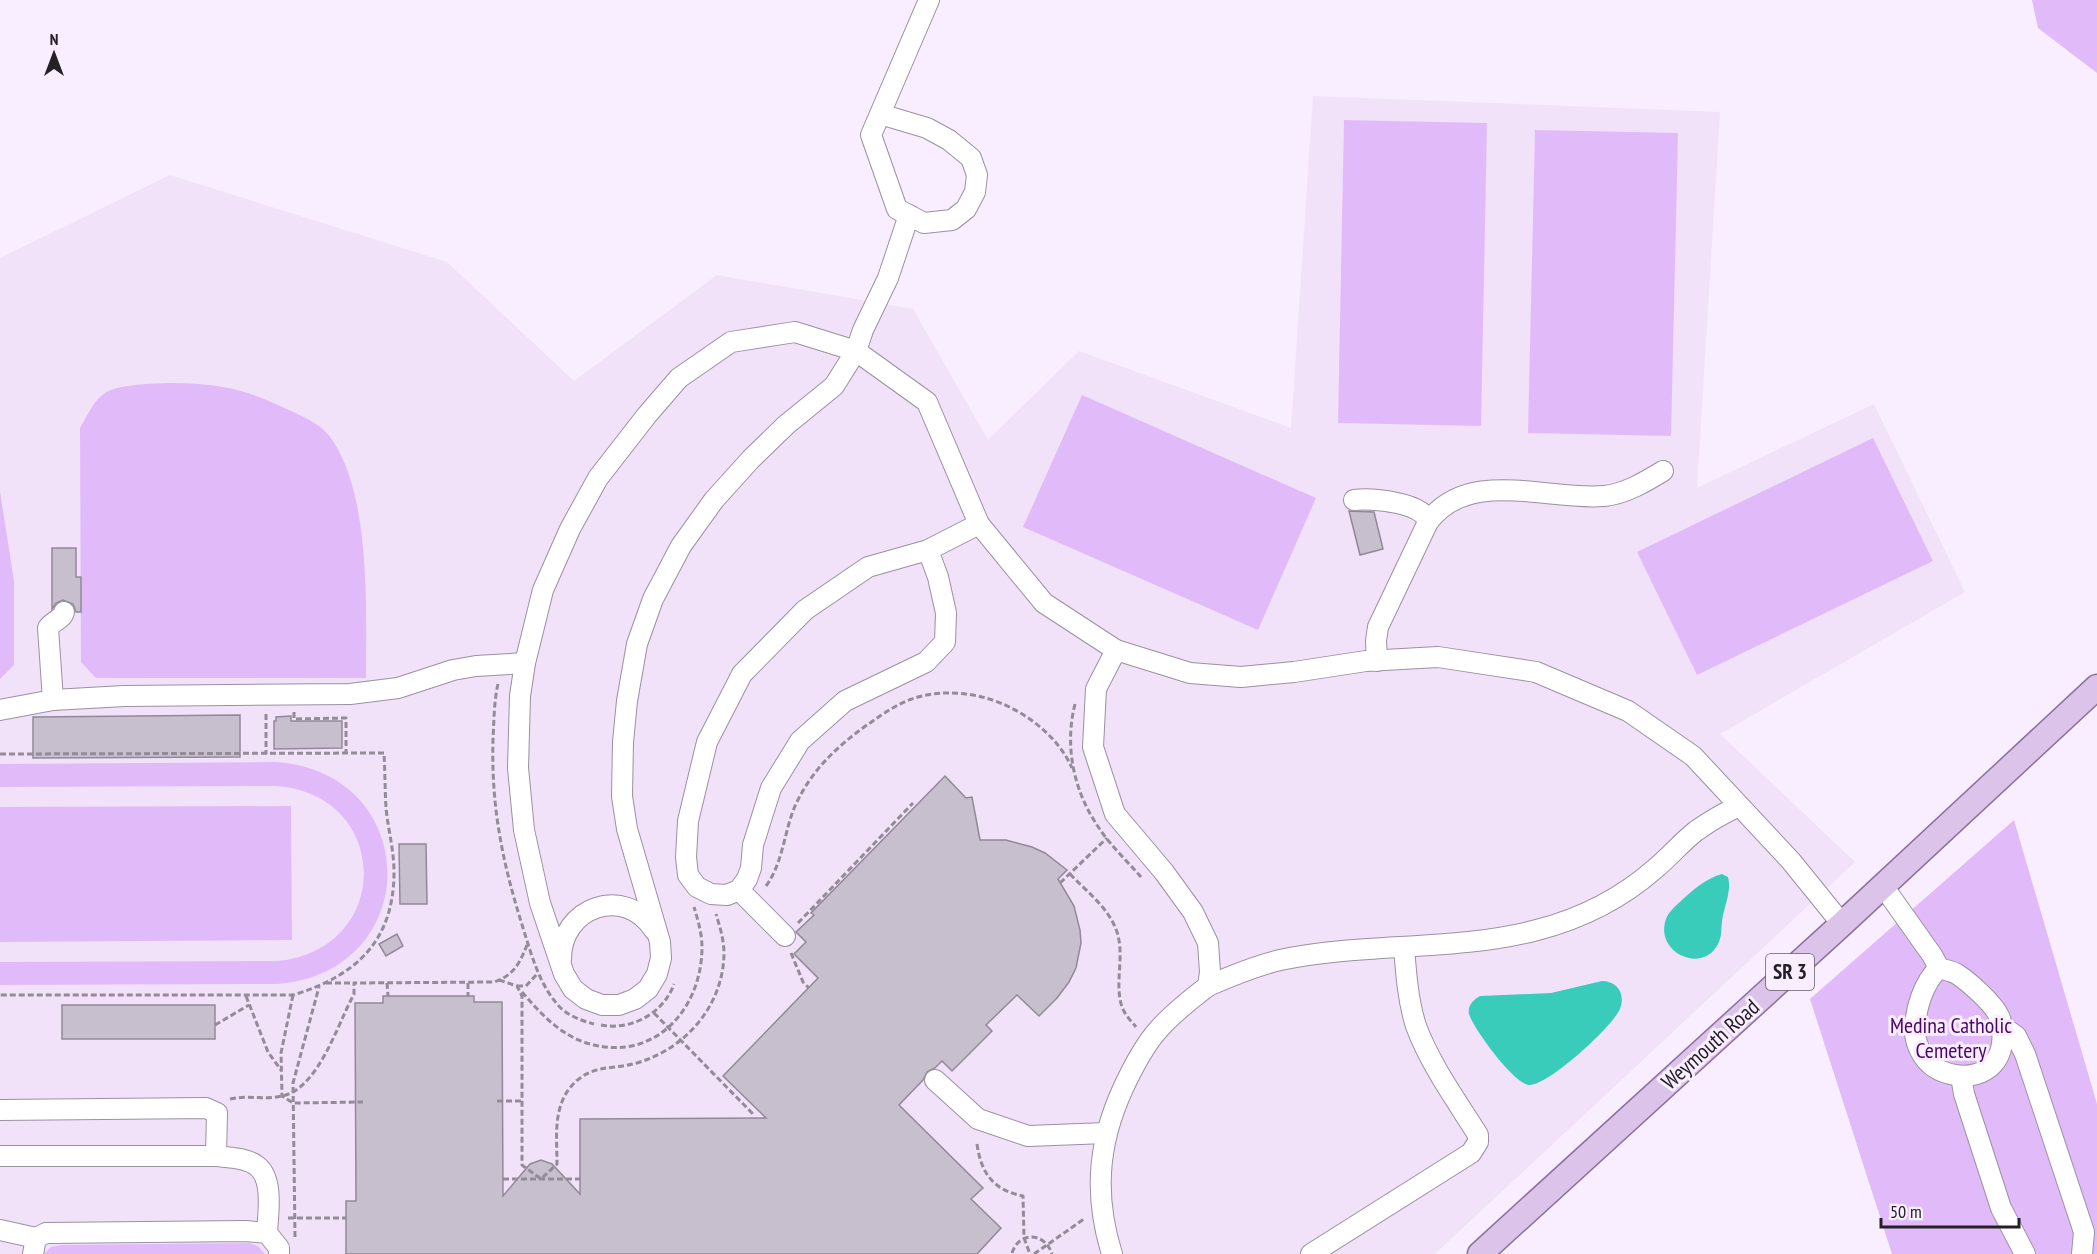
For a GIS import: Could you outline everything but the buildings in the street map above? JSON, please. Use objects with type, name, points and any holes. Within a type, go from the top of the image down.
[{"type":"main road","name":"Weymouth Road","points":[[1480,1254],[1842,924],[2097,687]]},
{"type":"street","points":[[880,114],[927,128],[949,140],[971,158],[977,175],[975,192],[966,209],[952,220],[924,223],[897,209],[871,135],[880,114],[929,0]]},
{"type":"street","points":[[909,215],[888,279],[863,330],[856,351],[834,386],[772,439],[714,500],[681,546],[653,599],[637,644],[626,711],[622,796],[627,829],[660,942],[661,958],[657,975],[648,989],[635,999],[619,1005],[602,1005],[586,999],[573,989],[564,974],[540,903],[524,830],[518,768],[520,696],[525,663],[543,590],[570,529],[598,478],[679,378],[731,342],[795,332],[856,351],[927,402],[979,524],[1044,603],[1116,650],[1190,673],[1241,676],[1294,672],[1377,661],[1438,657],[1536,672],[1628,711],[1693,756],[1791,861],[1842,924]]},
{"type":"street","points":[[1377,661],[1378,627],[1428,522],[1438,509],[1468,495],[1482,492],[1518,490],[1574,496],[1604,496],[1624,491],[1663,471]]},
{"type":"street","points":[[1354,500],[1394,503],[1423,512],[1428,522]]},
{"type":"street","points":[[785,936],[746,896],[711,894],[697,887],[688,875],[686,857],[688,821],[707,742],[742,674],[805,610],[868,567],[928,550],[979,524]]},
{"type":"street","points":[[746,896],[753,845],[771,788],[800,741],[845,701],[926,662],[945,642],[946,613],[938,577],[928,550]]},
{"type":"street","points":[[53,700],[48,628],[64,612]]},
{"type":"street","points":[[1116,650],[1096,689],[1093,747],[1115,814],[1164,872],[1193,912],[1208,943],[1210,972],[1208,986]]},
{"type":"street","points":[[0,710],[53,700],[124,696],[350,694],[398,688],[453,670],[525,663]]},
{"type":"street","points":[[1112,1254],[1102,1209],[1100,1169],[1106,1132],[1123,1088],[1138,1059],[1158,1030],[1208,986],[1241,972],[1281,960],[1501,938],[1573,919],[1605,904],[1632,887],[1695,832],[1717,816],[1739,806]]},
{"type":"street","points":[[1882,886],[1939,968],[1956,974],[1981,994],[1999,1016],[2003,1033],[2000,1052],[1994,1064],[1974,1076],[1961,1076],[1941,1071],[1930,1064],[1921,1052],[1915,1036],[1916,1017],[1930,976],[1939,968]]},
{"type":"street","points":[[564,974],[560,958],[562,941],[569,927],[581,915],[595,907],[611,905],[627,908],[642,915],[653,927],[660,942]]},
{"type":"street","points":[[1311,1254],[1471,1153],[1478,1142],[1478,1135],[1424,1045],[1410,1000],[1404,948]]},
{"type":"street","points":[[2001,1025],[2016,1036],[2025,1054],[2084,1232],[2082,1254]]},
{"type":"street","points":[[1961,1076],[1964,1094],[2001,1208],[2025,1254]]},
{"type":"street","points":[[935,1080],[978,1119],[1028,1136],[1106,1132]]},
{"type":"street","points":[[0,1110],[206,1108],[217,1113],[216,1156]]},
{"type":"street","points":[[0,1156],[216,1156],[241,1159],[257,1166],[266,1181],[267,1233],[279,1248],[279,1254]]},
{"type":"street","points":[[0,1230],[34,1246],[46,1233],[246,1231],[267,1233]]},
{"type":"path","points":[[746,896],[772,878],[793,811],[818,768],[836,748],[890,709],[913,699],[950,693],[970,694],[1019,712],[1051,737],[1069,762],[1099,829],[1142,879]]},
{"type":"path","points":[[1075,775],[1070,746],[1072,719],[1077,697]]},
{"type":"path","points":[[285,711],[294,711],[294,719],[346,718],[346,754]]},
{"type":"path","points":[[266,754],[266,712],[275,712]]},
{"type":"path","points":[[0,754],[384,753],[386,809],[394,870],[393,896],[388,917],[378,938],[364,955],[342,974],[319,987],[293,995],[0,995]]},
{"type":"path","points":[[809,988],[803,982],[785,936],[913,803]]},
{"type":"path","points":[[1060,883],[1107,838]]},
{"type":"path","points":[[1070,874],[1103,907],[1116,930],[1120,950],[1122,1008],[1139,1030]]},
{"type":"path","points":[[689,904],[698,909]]},
{"type":"path","points":[[541,1179],[557,1164],[557,1120],[560,1105],[569,1089],[579,1078],[593,1069],[637,1064],[658,1056],[682,1041],[698,1025],[721,978],[724,953],[718,912],[707,912]]},
{"type":"path","points":[[326,983],[468,983],[499,980],[514,970],[528,944]]},
{"type":"path","points":[[499,980],[517,986],[526,986],[538,973]]},
{"type":"path","points":[[217,1113],[233,1098],[282,1096],[294,1091],[311,1078],[354,993],[354,983]]},
{"type":"path","points":[[387,983],[388,996]]},
{"type":"path","points":[[468,983],[468,996]]},
{"type":"path","points":[[517,986],[522,996],[522,1165],[541,1179]]},
{"type":"path","points":[[294,1237],[293,1083],[319,987]]},
{"type":"path","points":[[282,1096],[281,1053],[293,995]]},
{"type":"path","points":[[246,996],[268,1052],[282,1071]]},
{"type":"path","points":[[215,1025],[249,1005]]},
{"type":"path","points":[[654,1013],[754,1115]]},
{"type":"path","points":[[282,1096],[293,1103],[363,1102]]},
{"type":"path","points":[[497,1101],[522,1101]]},
{"type":"path","points":[[976,1144],[983,1170],[990,1180],[1000,1188],[1023,1196],[1024,1238],[1032,1254],[1087,1217]]},
{"type":"path","points":[[503,1179],[580,1179]]},
{"type":"path","points":[[280,1218],[346,1218]]},
{"type":"path","points":[[1012,1253],[1017,1242],[1024,1238],[1035,1237],[1041,1238],[1048,1245],[1052,1254]]},
{"type":"shaded area","points":[[1313,96],[1720,112],[1697,488],[1874,404],[1965,592],[1720,734],[1855,862],[1435,1254],[0,1254],[0,258],[170,175],[447,262],[574,381],[717,275],[913,309],[988,440],[1079,351],[1291,428]]},
{"type":"shaded area","points":[[1722,874],[1728,877],[1729,887],[1718,944],[1711,953],[1701,958],[1682,956],[1673,950],[1667,941],[1664,931],[1667,916],[1696,888]]},
{"type":"shaded area","points":[[1602,981],[1612,983],[1621,994],[1622,1003],[1615,1017],[1593,1041],[1565,1065],[1539,1082],[1530,1085],[1523,1083],[1505,1067],[1486,1043],[1469,1014],[1472,1003],[1480,996],[1551,993]]},
{"type":"green space","points":[[2032,0],[2097,0],[2097,73],[2038,28]]},
{"type":"green space","points":[[1344,120],[1487,123],[1481,426],[1338,423]]},
{"type":"green space","points":[[1535,130],[1678,133],[1671,436],[1528,433]]},
{"type":"green space","points":[[166,383],[215,386],[258,396],[314,422],[329,435],[345,465],[354,493],[360,524],[366,588],[366,678],[96,678],[81,662],[80,428],[95,403],[107,392],[132,385]]},
{"type":"green space","points":[[1082,395],[1316,498],[1258,630],[1023,527]]},
{"type":"green space","points":[[1873,438],[1933,561],[1697,675],[1637,552]]},
{"type":"green space","points":[[0,492],[14,581],[14,665],[0,679]]},
{"type":"green space","points":[[276,762],[325,774],[360,800],[381,834],[388,873],[381,912],[360,946],[325,972],[277,984],[0,985],[0,962],[277,961],[315,951],[343,930],[359,903],[364,872],[358,842],[342,815],[314,795],[276,786],[0,787],[0,764]]},
{"type":"green space","points":[[291,806],[292,940],[0,942],[0,807]]},
{"type":"green space","name":"Medina Catholic Cemetery","points":[[2014,820],[2097,1104],[2097,1254],[1892,1254],[1810,999]]},
{"type":"green space","points":[[249,1243],[258,1246],[265,1254],[44,1254],[51,1247],[61,1245]]}]
